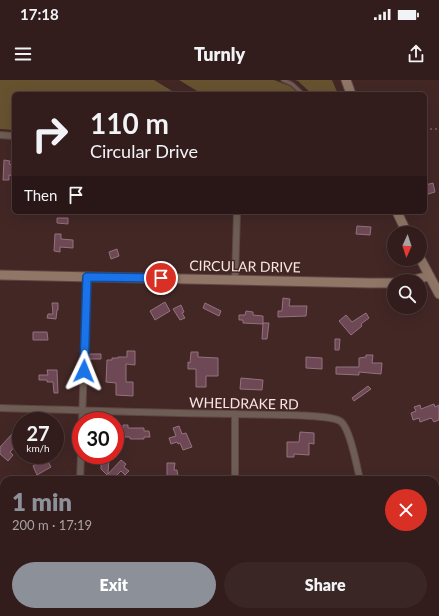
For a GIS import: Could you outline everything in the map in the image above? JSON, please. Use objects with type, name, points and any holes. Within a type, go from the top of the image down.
[{"type":"street","points":[[346,80],[350,92]]},
{"type":"street","points":[[0,135],[12,136]]},
{"type":"street","points":[[235,280],[237,214]]},
{"type":"street","points":[[398,214],[404,226]]},
{"type":"street","points":[[424,266],[439,294]]},
{"type":"street","name":"CIRCULAR DRIVE","points":[[0,275],[387,282]]},
{"type":"street","points":[[83,410],[87,277]]},
{"type":"street","name":"WHELDRAKE RD","points":[[0,408],[331,418],[340,421],[347,432],[359,476]]},
{"type":"street","points":[[234,476],[235,414]]},
{"type":"street","points":[[80,476],[81,464]]},
{"type":"lane","points":[[283,80],[292,84],[301,92]]},
{"type":"path","points":[[427,129],[439,129]]},
{"type":"shaded area","points":[[0,80],[154,80],[174,92],[12,92],[12,130],[0,129]]},
{"type":"shaded area","points":[[179,80],[274,80],[290,86],[297,92],[199,92]]},
{"type":"shaded area","points":[[295,80],[332,80],[337,92],[310,92]]},
{"type":"building","points":[[4,160],[10,161],[9,164],[12,165],[12,176],[9,175],[9,180],[3,180]]},
{"type":"building","points":[[433,183],[435,192],[427,194],[427,184]]},
{"type":"building","points":[[57,218],[68,218],[68,224],[57,223]]},
{"type":"building","points":[[357,226],[371,227],[370,235],[356,234]]},
{"type":"building","points":[[55,234],[61,234],[61,239],[73,240],[73,248],[60,247],[60,252],[54,251]]},
{"type":"building","points":[[117,249],[119,256],[111,259],[109,252]]},
{"type":"building","points":[[283,298],[290,299],[289,306],[307,306],[306,316],[278,317],[278,311],[282,311]]},
{"type":"building","points":[[165,302],[170,311],[155,320],[150,311]]},
{"type":"building","points":[[52,303],[58,303],[56,319],[47,318],[48,314],[53,314]]},
{"type":"building","points":[[205,303],[221,311],[219,316],[203,308]]},
{"type":"building","points":[[181,305],[184,312],[182,313],[185,318],[180,320],[173,309]]},
{"type":"building","points":[[246,311],[253,312],[253,315],[263,316],[263,324],[243,323],[243,320],[239,320],[239,315],[245,315]]},
{"type":"building","points":[[366,313],[369,318],[351,335],[339,321],[346,315],[352,322]]},
{"type":"building","points":[[263,323],[269,323],[267,339],[262,339]]},
{"type":"building","points":[[33,332],[47,332],[48,340],[33,340]]},
{"type":"building","points":[[335,339],[340,339],[339,350],[335,350]]},
{"type":"building","points":[[127,351],[135,351],[135,365],[126,364],[126,382],[133,382],[133,396],[116,395],[116,383],[106,382],[107,360],[112,360],[112,358],[118,357],[127,357]]},
{"type":"building","points":[[191,352],[198,352],[198,357],[218,358],[218,376],[206,376],[206,387],[196,387],[196,369],[188,369],[188,362],[190,363]]},
{"type":"building","points":[[89,354],[101,354],[101,359],[89,359]]},
{"type":"building","points":[[366,355],[373,355],[372,363],[382,363],[381,374],[359,372],[359,375],[336,374],[336,367],[359,367],[359,358],[366,357]]},
{"type":"building","points":[[306,357],[322,358],[322,369],[306,368]]},
{"type":"building","points":[[47,370],[57,370],[58,393],[54,393],[53,382],[39,380],[39,375],[48,375]]},
{"type":"building","points":[[241,378],[263,380],[262,390],[240,389]]},
{"type":"building","points":[[368,386],[371,389],[354,401],[352,398]]},
{"type":"building","points":[[434,404],[435,407],[439,405],[439,420],[434,422],[431,418],[420,422],[419,418],[413,420],[411,413],[416,411],[414,407],[420,405],[421,409]]},
{"type":"building","points":[[124,425],[128,425],[128,428],[144,428],[144,431],[149,431],[150,437],[144,437],[144,439],[130,439],[130,437],[124,437]]},
{"type":"building","points":[[179,426],[182,434],[186,433],[192,447],[183,450],[180,443],[178,444],[177,442],[171,444],[169,438],[176,436],[173,428]]},
{"type":"building","points":[[300,432],[314,433],[314,444],[309,443],[309,455],[294,454],[294,457],[287,457],[287,442],[299,442]]},
{"type":"building","points":[[12,434],[12,450],[10,452],[12,456],[8,461],[0,454],[0,447]]},
{"type":"building","points":[[124,462],[126,464],[124,467],[129,471],[125,475],[121,471],[116,476],[108,476],[101,469],[101,464],[109,464],[108,474],[117,464],[124,464]]},
{"type":"building","points":[[167,463],[175,463],[174,470],[177,470],[178,476],[167,476]]},
{"type":"building","points":[[36,464],[49,464],[51,467],[37,475],[33,466]]},
{"type":"route","points":[[84,371],[87,277],[161,278]]}]
